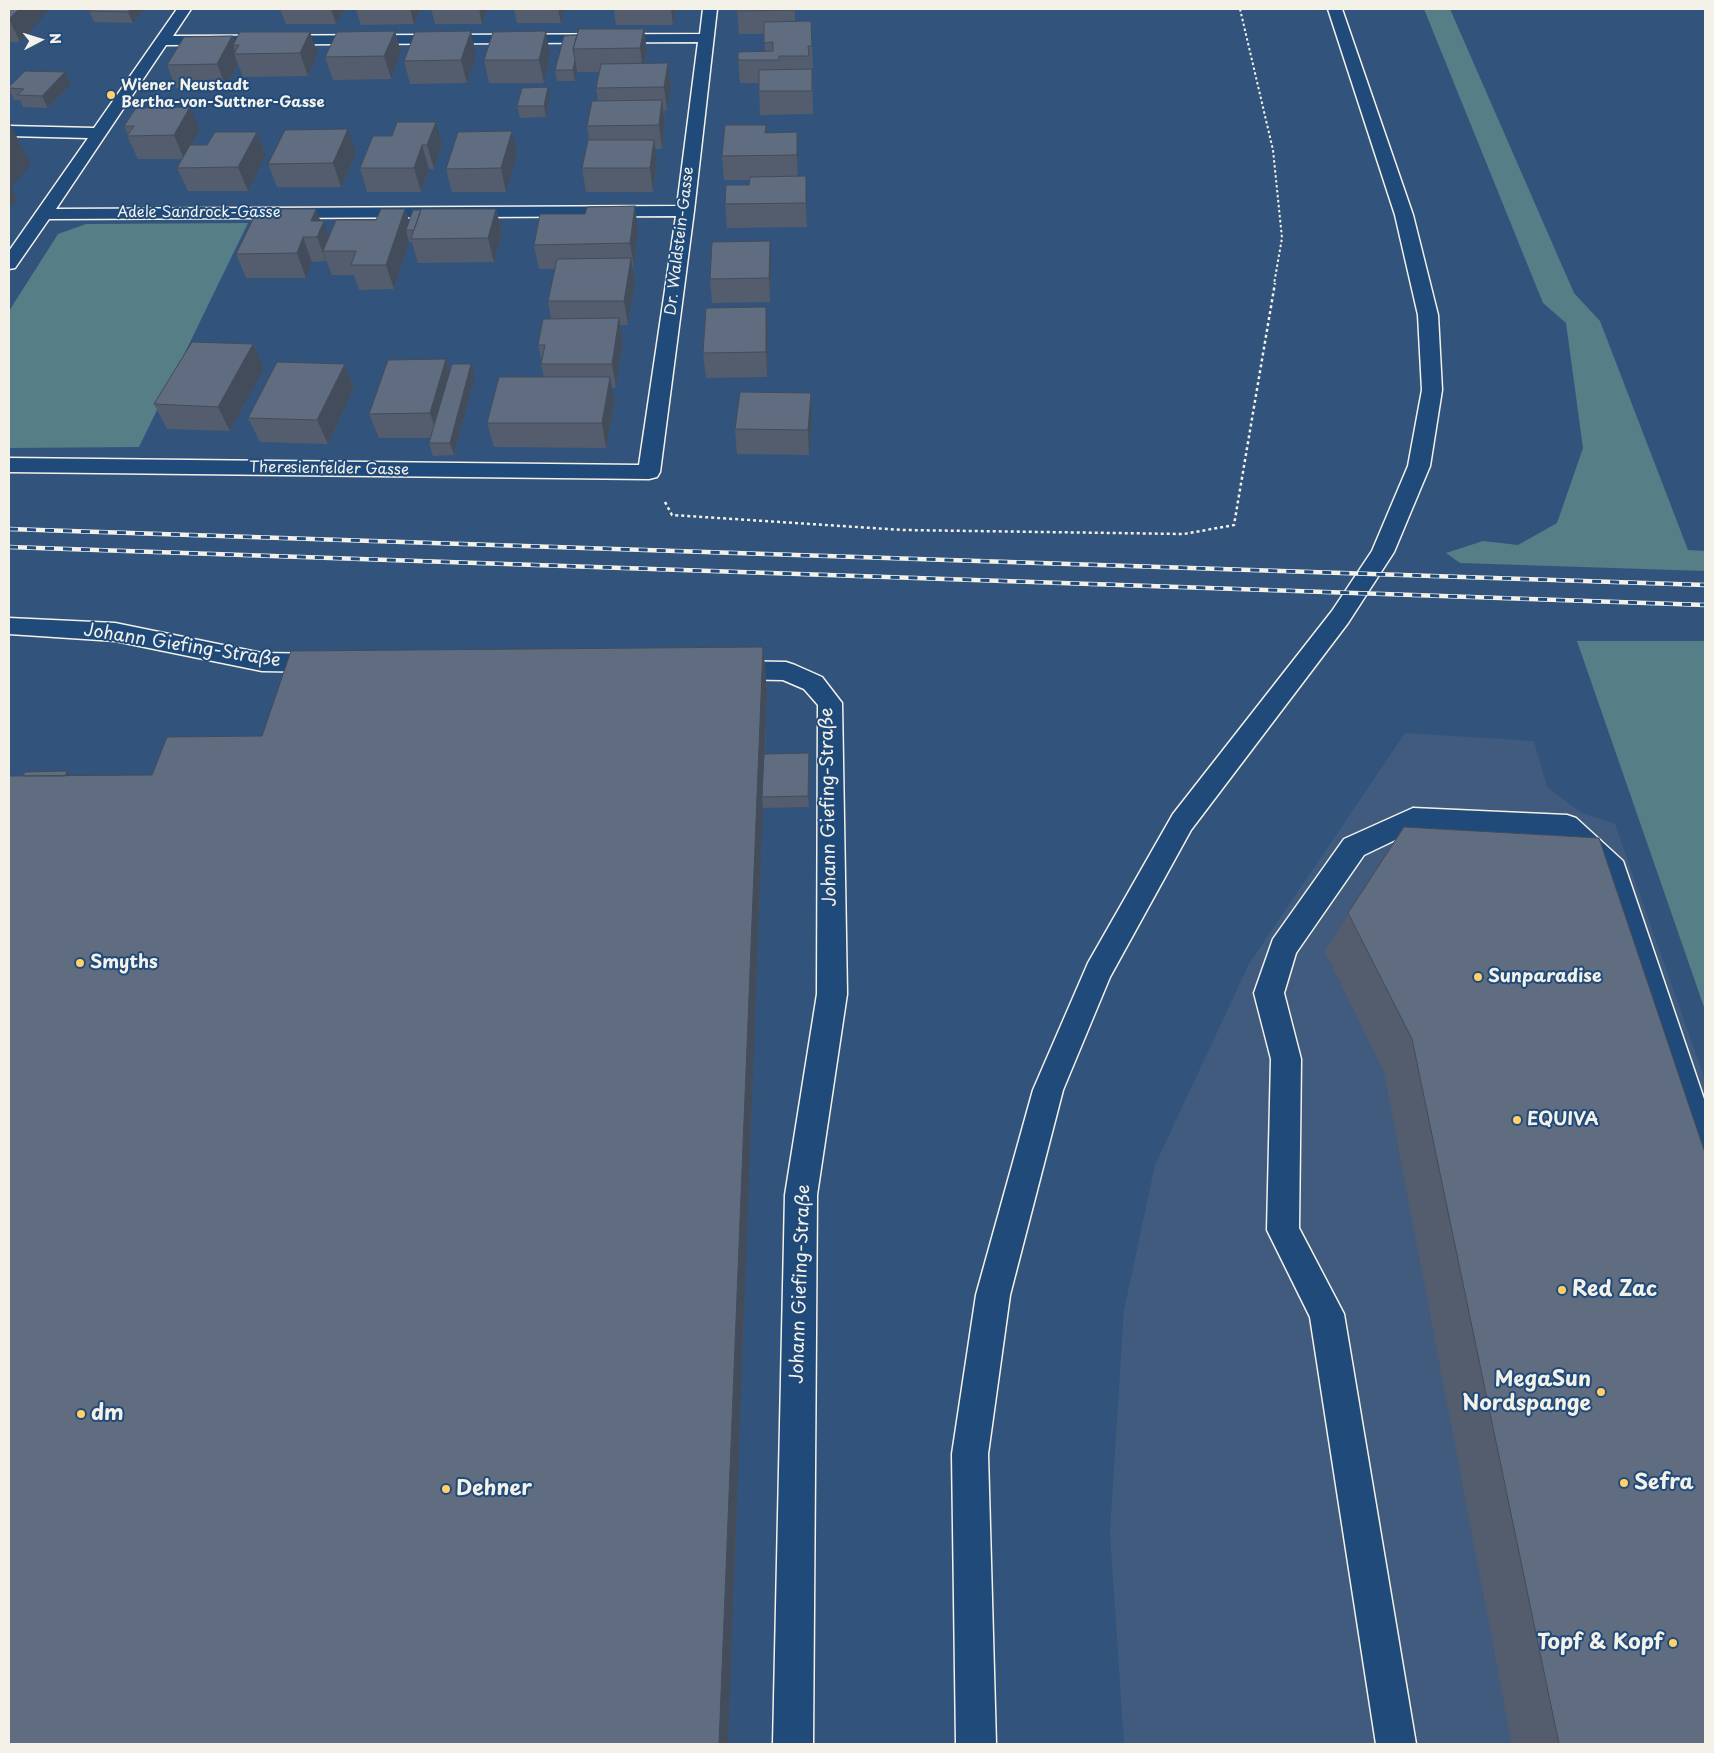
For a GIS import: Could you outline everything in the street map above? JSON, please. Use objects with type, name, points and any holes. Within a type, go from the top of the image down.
[{"type":"street","points":[[9,264],[184,9]]},
{"type":"street","name":"Dr. Waldstein-Gasse","points":[[649,472],[685,211],[710,9]]},
{"type":"street","points":[[976,1744],[970,1454],[993,1295],[1048,1090],[1098,972],[1182,822],[1340,617],[1378,560],[1419,466],[1432,390],[1428,315],[1404,215],[1335,9]]},
{"type":"street","points":[[162,41],[705,38]]},
{"type":"street","points":[[9,131],[99,133]]},
{"type":"street","name":"Adele Sandrock-Gasse","points":[[43,214],[685,211]]},
{"type":"street","name":"Theresienfelder Gasse","points":[[9,465],[649,472]]},
{"type":"street","name":"Johann Giefing-Straße","points":[[9,626],[115,632],[262,662],[351,663]]},
{"type":"street","name":"Johann Giefing-Straße","points":[[707,670],[786,671],[813,683],[830,703],[832,994],[801,1196],[793,1744]]},
{"type":"street","points":[[1396,1744],[1327,1314],[1283,1230],[1286,1059],[1268,993],[1282,948],[1354,847],[1413,819],[1567,826],[1613,869],[1705,1148]]},
{"type":"path","points":[[649,472],[672,515],[932,530],[1184,534],[1234,524],[1282,238],[1273,150],[1240,9]]},
{"type":"shaded area","points":[[1405,733],[1534,741],[1547,787],[1580,812],[1615,824],[1705,1080],[1705,1744],[1124,1744],[1110,1533],[1124,1310],[1155,1165],[1249,964]]},
{"type":"green space","points":[[1424,9],[1450,9],[1574,293],[1600,321],[1688,550],[1705,551],[1705,571],[1460,563],[1446,553],[1483,541],[1518,545],[1557,523],[1583,448],[1566,323],[1543,303]]},
{"type":"green space","points":[[248,223],[139,447],[9,448],[9,311],[58,234],[86,224]]},
{"type":"green space","points":[[1577,641],[1705,641],[1705,1010]]},
{"type":"building","points":[[9,9],[19,9],[9,19]]},
{"type":"building","points":[[90,9],[130,9],[128,12],[89,11]]},
{"type":"building","points":[[737,9],[795,9],[795,10],[737,11]]},
{"type":"building","points":[[811,21],[812,46],[808,46],[809,56],[779,56],[779,60],[738,60],[738,52],[773,51],[773,42],[764,43],[764,22]]},
{"type":"building","points":[[579,29],[644,29],[640,48],[573,49]]},
{"type":"building","points":[[395,31],[384,56],[325,57],[337,32]]},
{"type":"building","points":[[471,31],[461,60],[404,61],[415,32]]},
{"type":"building","points":[[546,31],[539,60],[484,60],[493,32]]},
{"type":"building","points":[[240,32],[310,32],[300,53],[234,54],[239,45],[233,45]]},
{"type":"building","points":[[577,35],[573,49],[575,60],[573,70],[555,70],[564,36]]},
{"type":"building","points":[[232,36],[217,64],[167,65],[184,37]]},
{"type":"building","points":[[668,63],[664,87],[596,88],[601,64]]},
{"type":"building","points":[[812,69],[812,91],[759,91],[759,70]]},
{"type":"building","points":[[25,71],[65,72],[42,96],[17,95],[24,89],[9,87]]},
{"type":"building","points":[[548,87],[544,106],[517,106],[522,88]]},
{"type":"building","points":[[662,100],[659,125],[587,126],[592,101]]},
{"type":"building","points":[[190,107],[174,135],[127,136],[134,126],[124,126],[136,108]]},
{"type":"building","points":[[397,122],[436,122],[427,145],[422,145],[414,168],[360,168],[373,136],[392,136]]},
{"type":"building","points":[[725,125],[766,125],[765,133],[797,132],[797,155],[722,156]]},
{"type":"building","points":[[348,129],[333,163],[268,164],[285,130]]},
{"type":"building","points":[[512,131],[501,168],[446,169],[458,132]]},
{"type":"building","points":[[215,132],[257,132],[238,167],[177,168],[190,145],[207,145]]},
{"type":"building","points":[[588,140],[654,140],[650,168],[582,168]]},
{"type":"building","points":[[806,176],[806,203],[725,204],[726,185],[749,185],[750,177]]},
{"type":"building","points":[[635,206],[630,243],[534,245],[540,214],[585,214],[587,207]]},
{"type":"building","points":[[258,209],[316,209],[311,221],[324,221],[317,237],[303,237],[297,253],[236,254]]},
{"type":"building","points":[[381,209],[405,209],[386,265],[351,265],[356,251],[323,251],[336,220],[376,220]]},
{"type":"building","points":[[421,209],[496,209],[488,238],[411,239]]},
{"type":"building","points":[[413,210],[421,210],[414,230],[406,230]]},
{"type":"building","points":[[770,241],[769,278],[710,279],[712,242]]},
{"type":"building","points":[[631,258],[624,301],[548,301],[557,259]]},
{"type":"building","points":[[766,307],[766,352],[703,353],[706,308]]},
{"type":"building","points":[[619,318],[612,364],[541,364],[545,345],[538,345],[543,319]]},
{"type":"building","points":[[192,342],[253,344],[218,407],[154,404]]},
{"type":"building","points":[[446,359],[430,413],[369,414],[388,360]]},
{"type":"building","points":[[277,362],[345,364],[317,420],[248,418]]},
{"type":"building","points":[[452,364],[471,364],[450,443],[429,443]]},
{"type":"building","points":[[499,377],[610,377],[602,423],[487,423]]},
{"type":"building","points":[[740,392],[811,393],[808,430],[735,429]]},
{"type":"building","points":[[763,647],[719,1744],[9,1744],[9,776],[152,775],[167,737],[262,736],[291,651]]},
{"type":"building","points":[[809,753],[808,796],[762,797],[764,754]]},
{"type":"building","points":[[67,771],[65,776],[23,776],[25,772]]},
{"type":"building","points":[[1404,827],[1599,838],[1705,1153],[1705,1744],[1559,1744],[1412,1039],[1348,913]]},
{"type":"railway","points":[[9,529],[1705,585]]},
{"type":"railway","points":[[9,547],[1705,605]]},
{"type":"place","name":"Wiener Neustadt Bertha-von-Suttner-Gasse","points":[[111,95]]},
{"type":"place","name":"Smyths","points":[[80,963]]},
{"type":"place","name":"Sunparadise","points":[[1478,977]]},
{"type":"place","name":"EQUIVA","points":[[1517,1120]]},
{"type":"place","name":"Red Zac","points":[[1562,1290]]},
{"type":"place","name":"MegaSun Nordspange","points":[[1601,1392]]},
{"type":"place","name":"dm","points":[[81,1414]]},
{"type":"place","name":"Sefra","points":[[1624,1483]]},
{"type":"place","name":"Dehner","points":[[446,1489]]},
{"type":"place","name":"Topf & Kopf","points":[[1673,1643]]}]
